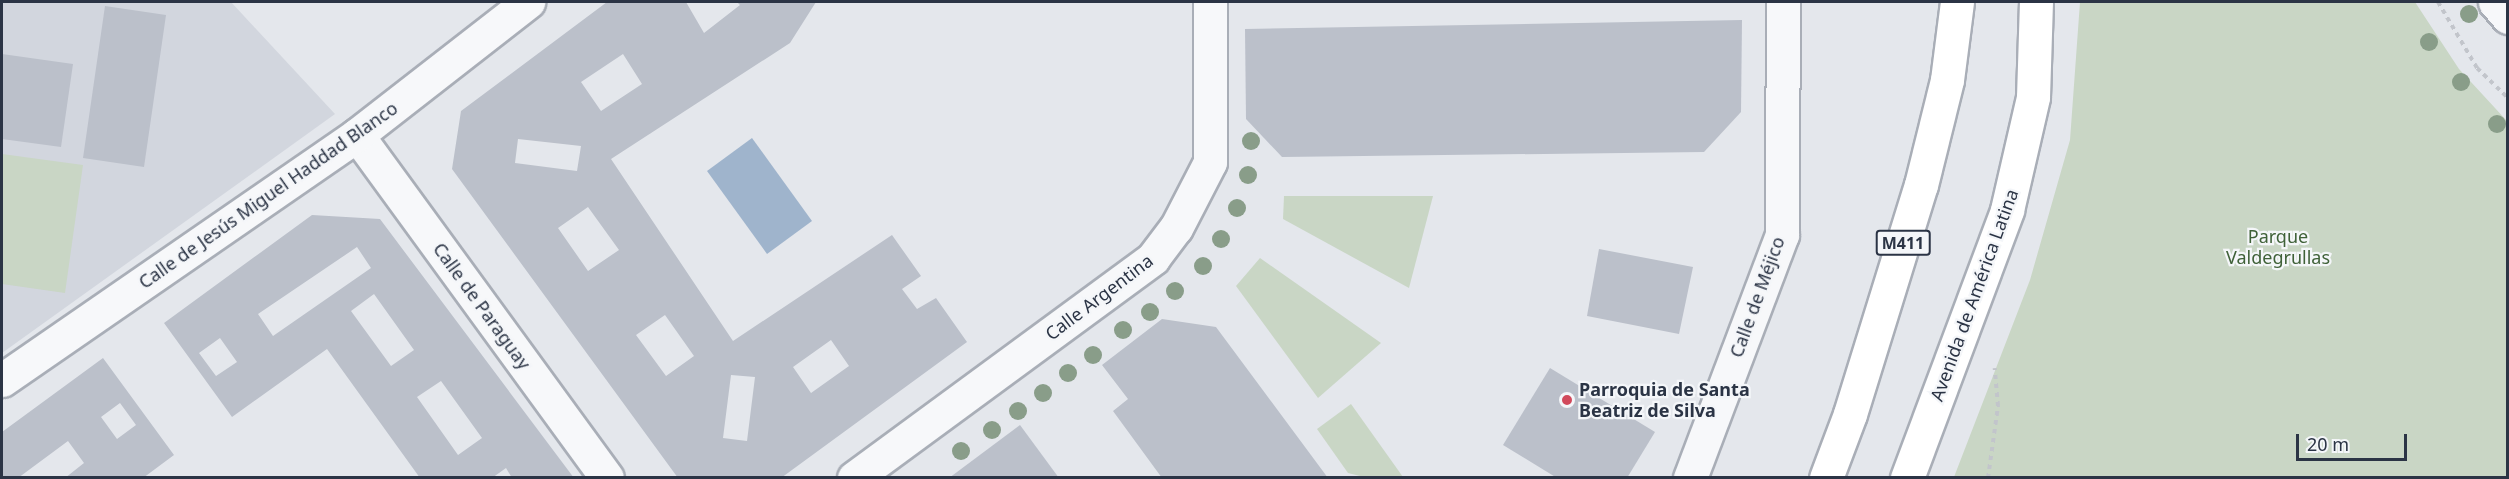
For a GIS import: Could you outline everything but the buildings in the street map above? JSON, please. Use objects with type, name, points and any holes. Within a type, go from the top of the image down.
[{"type":"main road","name":"M411","points":[[1826,477],[1850,414],[1921,185],[1947,80],[1957,2]]},
{"type":"main road","name":"Avenida de América Latina","points":[[1907,477],[2007,210],[2033,97],[2036,2]]},
{"type":"street","name":"Calle de Jesús Miguel Haddad Blanco","points":[[2,380],[357,135],[528,2]]},
{"type":"street","name":"Calle Argentina","points":[[854,477],[1153,258],[1170,236],[1210,162],[1210,2]]},
{"type":"street","name":"Calle de Méjico","points":[[1690,477],[1782,235],[1783,2]]},
{"type":"street","points":[[2495,2],[2508,17]]},
{"type":"street","name":"Calle de Paraguay","points":[[357,135],[608,477]]},
{"type":"path","points":[[2438,2],[2477,68],[2508,98]]},
{"type":"path","points":[[1988,477],[1998,406],[1995,368]]},
{"type":"shaded area","points":[[2,2],[231,2],[335,114],[2,353]]},
{"type":"green space","name":"Parque Valdegrullas","points":[[2080,2],[2415,2],[2459,69],[2507,121],[2507,477],[1954,477],[2030,280],[2070,140]]},
{"type":"green space","points":[[2,154],[83,165],[65,293],[2,284]]},
{"type":"green space","points":[[1284,196],[1433,196],[1409,288],[1283,219]]},
{"type":"green space","points":[[1260,258],[1381,343],[1318,398],[1236,286]]},
{"type":"green space","points":[[1351,404],[1403,477],[1364,477],[1348,473],[1317,429]]},
{"type":"water","points":[[752,138],[812,221],[767,254],[707,171]]},
{"type":"place","name":"Parroquia de Santa Beatriz de Silva","points":[[1567,400]]}]
